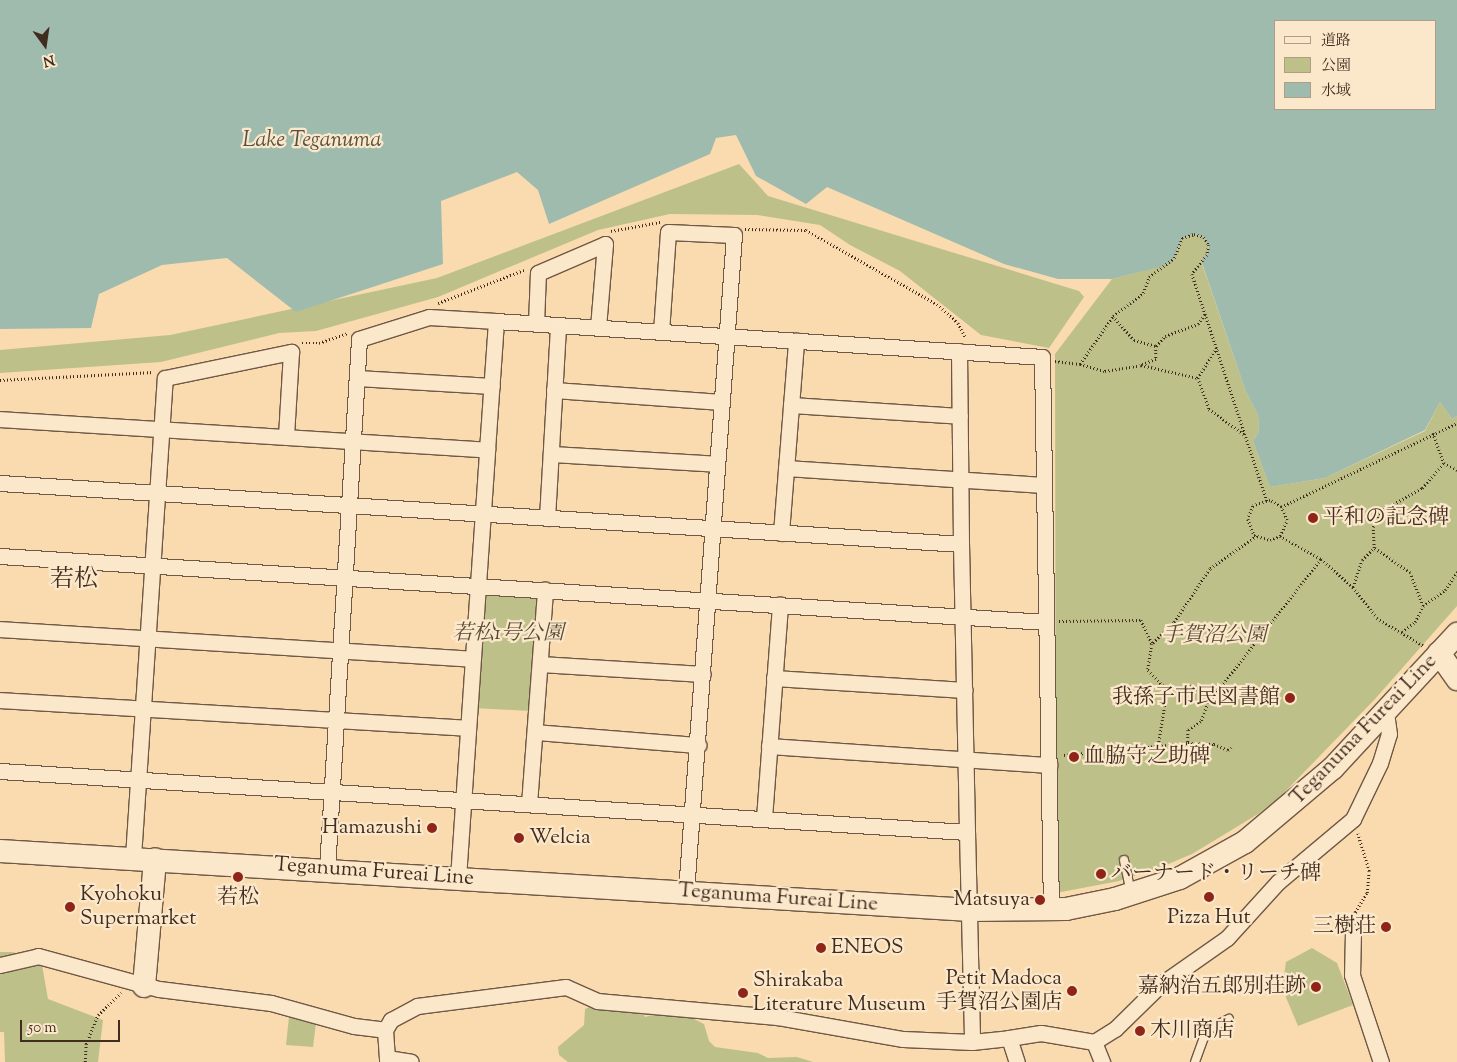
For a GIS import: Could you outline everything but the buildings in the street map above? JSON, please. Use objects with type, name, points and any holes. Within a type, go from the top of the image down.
[{"type":"street","points":[[661,332],[668,232],[734,235],[686,892]]},
{"type":"street","points":[[536,324],[538,273],[605,244],[598,328]]},
{"type":"street","points":[[327,869],[359,339],[429,317],[1042,357],[1046,622],[1056,765],[1051,910]]},
{"type":"street","points":[[458,878],[496,321]]},
{"type":"street","points":[[547,518],[558,325]]},
{"type":"street","points":[[781,533],[796,341]]},
{"type":"street","points":[[959,351],[962,480],[961,544],[972,1042]]},
{"type":"street","points":[[136,984],[144,858],[139,779],[151,566],[165,378],[291,352],[286,437]]},
{"type":"street","points":[[357,378],[492,386]]},
{"type":"street","points":[[554,390],[722,402]]},
{"type":"street","points":[[791,405],[960,416]]},
{"type":"street","points":[[0,419],[487,450]]},
{"type":"street","points":[[551,454],[717,464]]},
{"type":"street","points":[[786,468],[1043,485]]},
{"type":"street","points":[[0,483],[961,544]]},
{"type":"street","points":[[0,556],[1046,622]]},
{"type":"street","points":[[529,804],[545,590]]},
{"type":"street","points":[[764,818],[780,605]]},
{"type":"street","points":[[0,630],[472,659]]},
{"type":"street","name":"Teganuma Fureai Line","points":[[0,851],[327,869],[970,910],[1051,910],[1131,894],[1180,878],[1245,842],[1327,773],[1457,634]]},
{"type":"street","points":[[1439,653],[1457,678]]},
{"type":"street","points":[[540,664],[703,674]]},
{"type":"street","points":[[774,678],[965,690]]},
{"type":"street","points":[[0,700],[143,707],[468,728]]},
{"type":"street","points":[[411,1062],[387,1060],[385,1030],[391,1020],[417,1006],[566,987],[597,1001],[778,1017],[903,1039],[972,1042],[1041,1034],[1094,1042],[1115,1028],[1160,985],[1226,938],[1278,882],[1352,819],[1380,763],[1390,734],[1386,712]]},
{"type":"street","points":[[534,732],[698,745]]},
{"type":"street","points":[[769,746],[1056,765]]},
{"type":"street","points":[[0,771],[967,832]]},
{"type":"street","points":[[1353,932],[1352,975],[1381,1062]]},
{"type":"street","points":[[0,965],[38,956],[136,984],[271,1003],[354,1026],[385,1030]]},
{"type":"street","points":[[1009,1038],[1017,1062]]},
{"type":"street","points":[[1094,1042],[1102,1062]]},
{"type":"lane","points":[[1124,860],[1131,894]]},
{"type":"lane","points":[[1195,1062],[1206,1031],[1229,1019]]},
{"type":"path","points":[[1080,364],[1113,316],[1143,293],[1148,277],[1174,258],[1182,238],[1194,234],[1204,237],[1210,246],[1207,255],[1192,274],[1267,501]]},
{"type":"path","points":[[1042,357],[1060,363],[1080,364],[1105,371],[1141,365],[1156,358],[1156,346],[1165,336],[1198,324],[1206,312]]},
{"type":"path","points":[[1113,316],[1134,340],[1156,346]]},
{"type":"path","points":[[1198,378],[1217,348]]},
{"type":"path","points":[[1141,365],[1198,378]]},
{"type":"path","points":[[1198,378],[1208,409],[1247,436]]},
{"type":"path","points":[[1282,507],[1287,524],[1280,536],[1270,540],[1257,536],[1250,529],[1248,515],[1253,506],[1267,501],[1282,507],[1457,422]]},
{"type":"path","points":[[1433,433],[1444,463],[1457,470]]},
{"type":"path","points":[[1352,587],[1362,560],[1374,548],[1373,527],[1381,511],[1422,488],[1444,463]]},
{"type":"path","points":[[1152,644],[1174,623],[1210,569],[1257,536]]},
{"type":"path","points":[[1280,536],[1321,559],[1352,587],[1377,618],[1439,653]]},
{"type":"path","points":[[1374,548],[1410,573],[1423,606]]},
{"type":"path","points":[[1188,743],[1188,730],[1201,722],[1208,703],[1321,559]]},
{"type":"path","points":[[1401,632],[1415,622],[1423,606],[1440,595],[1457,572]]},
{"type":"path","points":[[1046,622],[1141,620],[1152,644],[1148,670],[1167,690]]},
{"type":"path","points":[[1167,690],[1190,686],[1205,693],[1208,703]]},
{"type":"path","points":[[1158,745],[1167,690]]},
{"type":"path","points":[[1056,765],[1064,754],[1188,743],[1214,744],[1228,750],[1231,748]]},
{"type":"path","points":[[1352,819],[1369,871],[1367,893],[1355,912],[1353,932]]},
{"type":"path","points":[[85,1062],[86,1044],[98,1015],[136,984]]},
{"type":"green space","points":[[739,164],[768,196],[1079,291],[1084,297],[1049,348],[981,335],[900,271],[850,245],[820,225],[757,215],[670,214],[598,230],[438,297],[316,331],[279,333],[161,362],[0,373],[0,350],[170,335],[437,278]]},
{"type":"green space","name":"手賀沼公園","points":[[1194,234],[1204,237],[1209,245],[1207,255],[1201,261],[1246,392],[1258,415],[1259,432],[1253,441],[1270,487],[1325,478],[1425,431],[1440,402],[1452,419],[1457,416],[1457,606],[1375,699],[1280,797],[1258,814],[1192,854],[1166,865],[1119,881],[1056,893],[1055,354],[1112,279],[1139,272],[1174,258],[1182,238]]},
{"type":"green space","name":"若松1号公園","points":[[481,593],[536,597],[541,601],[530,711],[474,708]]},
{"type":"green space","points":[[1312,948],[1337,963],[1353,1005],[1298,1026],[1282,988],[1286,962]]},
{"type":"green space","points":[[0,952],[13,952],[42,965],[48,999],[103,1020],[98,1062],[5,1062],[4,1032],[0,1032]]},
{"type":"green space","points":[[592,1006],[640,1010],[645,1017],[662,1012],[688,1016],[704,1024],[709,1041],[715,1047],[758,1053],[768,1058],[797,1057],[813,1062],[568,1062],[559,1055],[558,1047],[584,1025],[585,1009]]},
{"type":"green space","points":[[289,1017],[316,1023],[313,1047],[286,1045]]},
{"type":"water","name":"Lake Teganuma","points":[[0,0],[1457,0],[1457,416],[1452,419],[1440,402],[1425,430],[1325,478],[1270,487],[1253,441],[1259,432],[1258,415],[1246,392],[1201,260],[1207,255],[1209,246],[1204,237],[1194,234],[1182,238],[1174,258],[1163,266],[1112,279],[1058,279],[1004,264],[827,187],[806,204],[756,176],[736,135],[716,138],[710,154],[549,224],[538,190],[517,172],[441,201],[443,264],[296,312],[227,258],[162,265],[99,294],[91,328],[0,329]]},
{"type":"place","name":"平和の記念碑","points":[[1313,518]]},
{"type":"place","name":"我孫子市民図書館","points":[[1290,698]]},
{"type":"place","name":"血脇守之助碑","points":[[1074,757]]},
{"type":"place","name":"Hamazushi","points":[[432,828]]},
{"type":"place","name":"Welcia","points":[[519,838]]},
{"type":"place","name":"バーナード・リーチ碑","points":[[1101,874]]},
{"type":"place","name":"若松","points":[[238,877]]},
{"type":"place","name":"Pizza Hut","points":[[1209,897]]},
{"type":"place","name":"Matsuya","points":[[1040,900]]},
{"type":"place","name":"Kyohoku Supermarket","points":[[70,907]]},
{"type":"place","name":"三樹荘","points":[[1386,927]]},
{"type":"place","name":"ENEOS","points":[[821,948]]},
{"type":"place","name":"嘉納治五郎別荘跡","points":[[1316,987]]},
{"type":"place","name":"Petit Madoca 手賀沼公園店","points":[[1072,991]]},
{"type":"place","name":"Shirakaba Literature Museum","points":[[743,993]]},
{"type":"place","name":"木川商店","points":[[1140,1031]]},
{"type":"district","name":"若松","points":[[74,581]]}]
